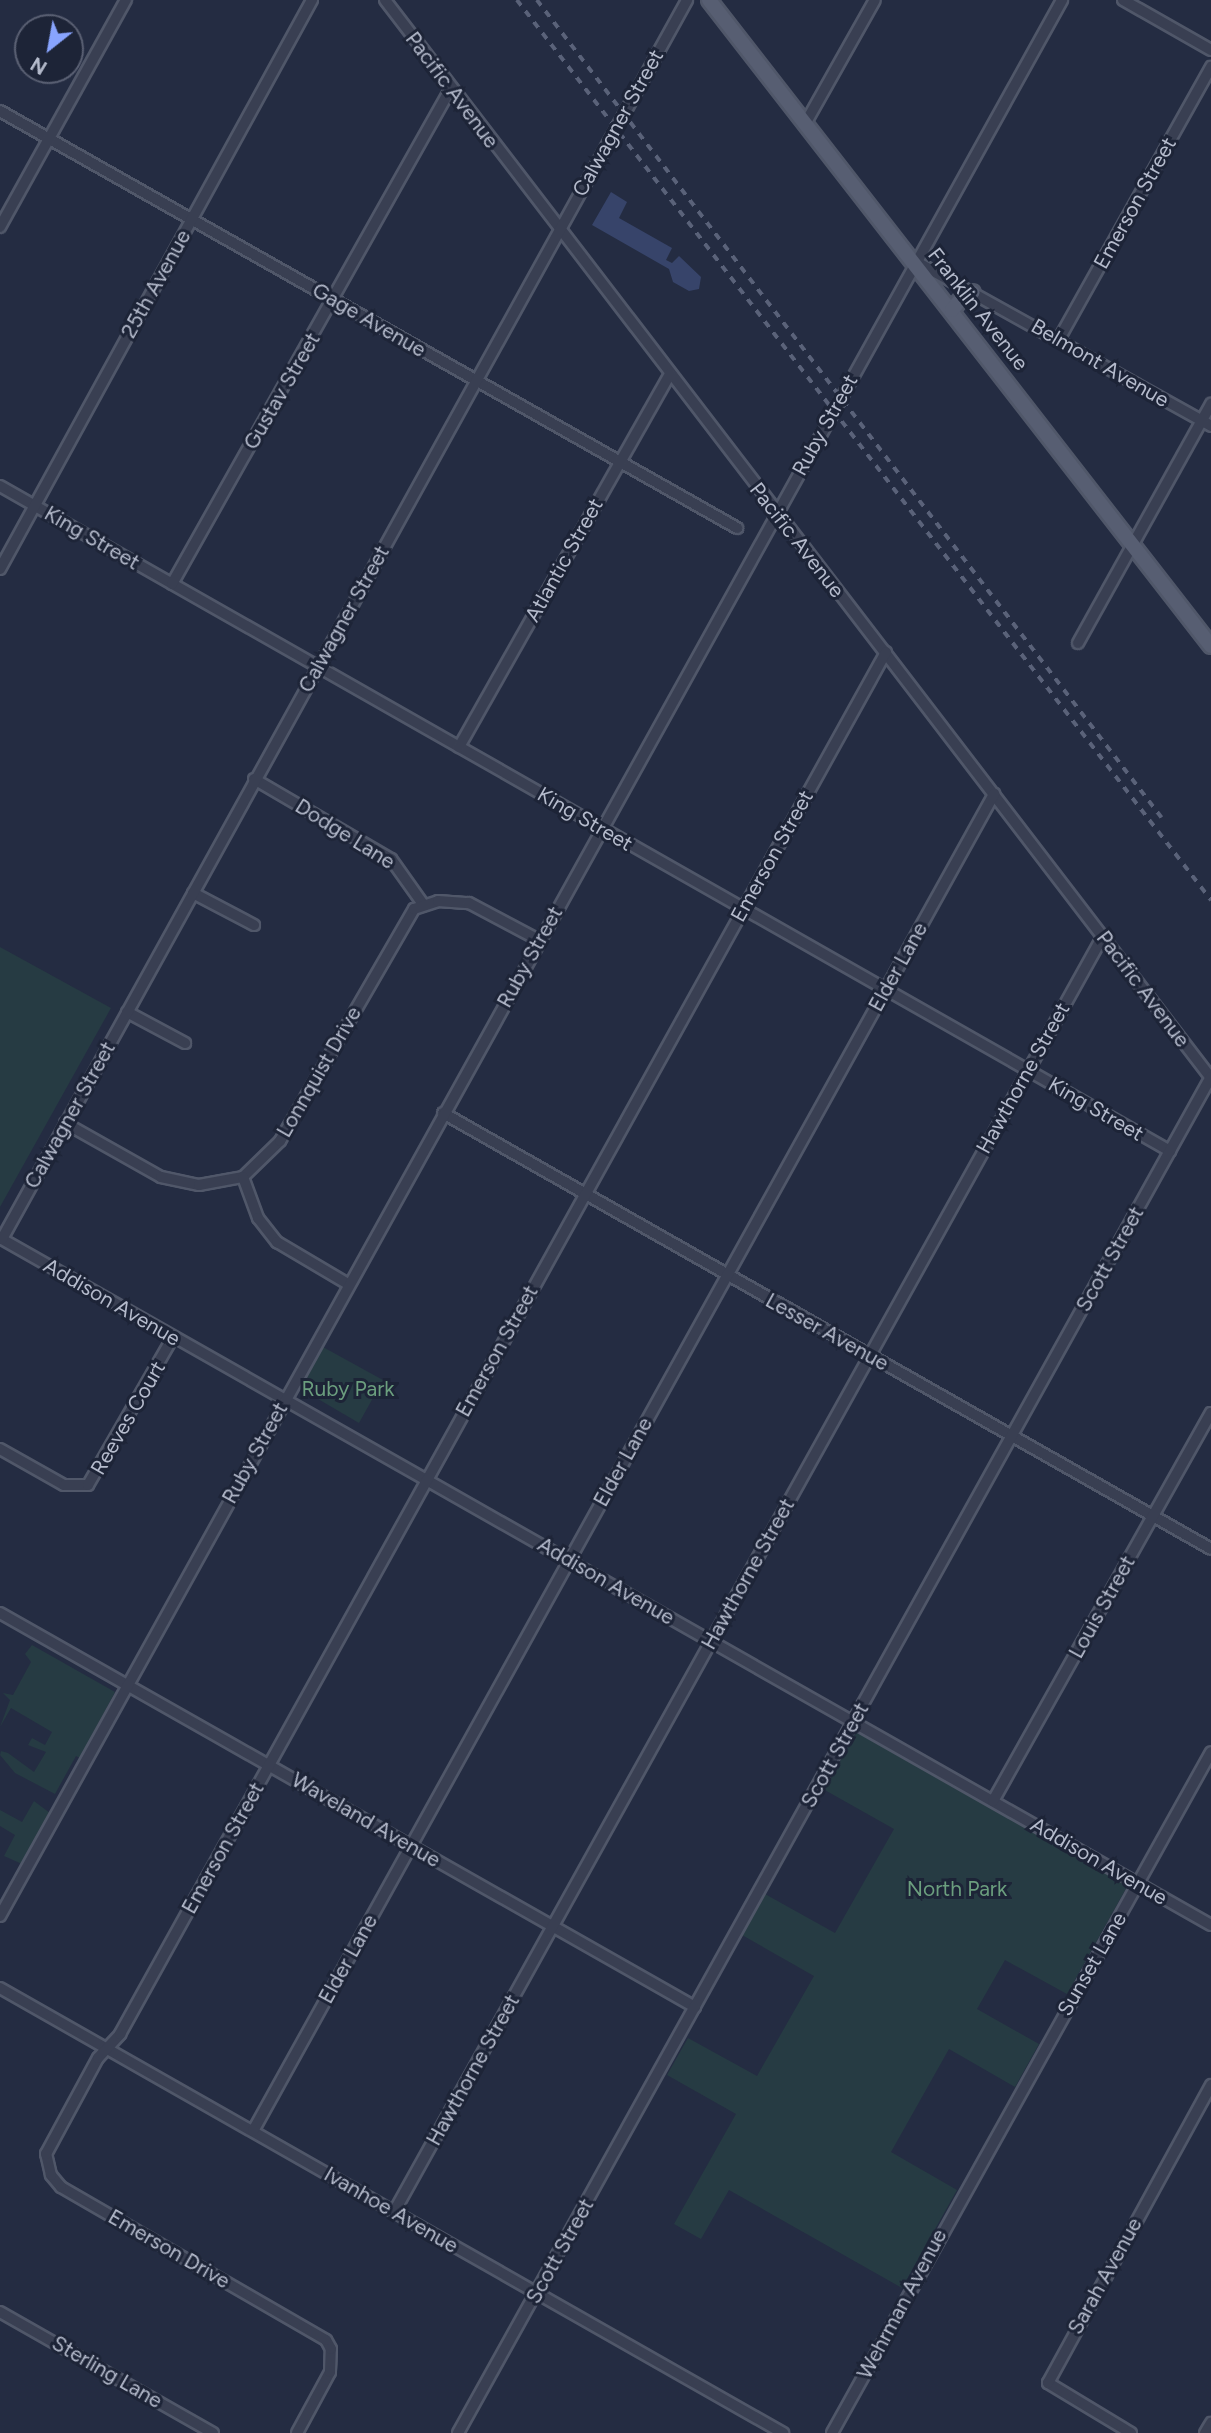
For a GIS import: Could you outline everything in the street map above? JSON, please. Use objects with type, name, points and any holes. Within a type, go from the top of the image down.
[{"type":"main road","name":"Franklin Avenue","points":[[709,0],[915,261],[1211,646]]},
{"type":"main road","points":[[952,310],[964,295],[973,292]]},
{"type":"street","points":[[0,227],[126,0]]},
{"type":"street","name":"25th Avenue","points":[[0,569],[312,0]]},
{"type":"street","name":"Pacific Avenue","points":[[385,0],[558,231],[886,652],[1211,1077]]},
{"type":"street","name":"Calwagner Street","points":[[1,1238],[687,0]]},
{"type":"street","points":[[805,124],[875,0]]},
{"type":"street","name":"Ruby Street","points":[[0,1916],[1062,0]]},
{"type":"street","points":[[1123,0],[1211,50]]},
{"type":"street","name":"Emerson Street","points":[[1059,338],[1211,67]]},
{"type":"street","name":"Gustav Street","points":[[172,583],[334,300],[451,88]]},
{"type":"street","name":"Gage Avenue","points":[[0,111],[737,528]]},
{"type":"street","name":"Belmont Avenue","points":[[915,261],[1059,338],[1206,423]]},
{"type":"street","name":"Atlantic Street","points":[[459,747],[670,374]]},
{"type":"street","points":[[1077,643],[1133,543],[1206,423],[1211,404]]},
{"type":"street","name":"King Street","points":[[0,486],[1170,1151]]},
{"type":"street","name":"Emerson Street","points":[[107,2049],[120,2034],[425,1479],[886,652]]},
{"type":"street","name":"Dodge Lane","points":[[254,779],[391,859],[423,904]]},
{"type":"street","name":"Elder Lane","points":[[253,2131],[994,794]]},
{"type":"street","points":[[193,893],[254,925]]},
{"type":"street","points":[[423,904],[470,903],[540,940]]},
{"type":"street","name":"Lonnquist Drive","points":[[243,1177],[280,1141],[406,919],[423,904]]},
{"type":"street","name":"Hawthorne Street","points":[[394,2212],[1103,936]]},
{"type":"street","points":[[127,1012],[185,1044]]},
{"type":"street","name":"Scott Street","points":[[458,2433],[1211,1077]]},
{"type":"street","name":"Lesser Avenue","points":[[443,1113],[1211,1549]]},
{"type":"street","points":[[65,1123],[162,1177],[199,1185],[243,1177],[258,1218],[277,1242],[348,1284]]},
{"type":"street","name":"Addison Avenue","points":[[1,1238],[1211,1925]]},
{"type":"street","name":"Reeves Court","points":[[0,1448],[64,1485],[88,1485],[173,1337]]},
{"type":"street","name":"Louis Street","points":[[993,1801],[1211,1413]]},
{"type":"street","name":"Waveland Avenue","points":[[0,1613],[695,2007]]},
{"type":"street","name":"Sunset Lane","points":[[972,2176],[1211,1752]]},
{"type":"street","name":"Ivanhoe Avenue","points":[[0,1988],[783,2433]]},
{"type":"street","name":"Emerson Drive","points":[[107,2049],[46,2154],[51,2175],[61,2187],[326,2340],[331,2349],[330,2372],[297,2433]]},
{"type":"street","name":"Sarah Avenue","points":[[1131,2433],[1048,2384],[1211,2085]]},
{"type":"street","name":"Wehrman Avenue","points":[[832,2433],[972,2176]]},
{"type":"street","name":"Sterling Lane","points":[[0,2312],[213,2433]]},
{"type":"street","points":[[1205,2433],[1211,2423]]},
{"type":"green space","points":[[0,947],[111,1008],[0,1207]]},
{"type":"green space","name":"Ruby Park","points":[[323,1347],[383,1380],[359,1423],[301,1389]]},
{"type":"green space","points":[[32,1645],[115,1692],[80,1758],[76,1756],[55,1794],[15,1773],[0,1755],[1,1751],[8,1753],[34,1772],[46,1752],[28,1745],[32,1738],[45,1745],[52,1732],[11,1708],[0,1727],[10,1700],[3,1693],[13,1695],[31,1662],[25,1654]]},
{"type":"green space","name":"North Park","points":[[856,1732],[1128,1885],[1067,1994],[1005,1960],[977,2009],[1039,2044],[1015,2087],[949,2049],[891,2152],[957,2190],[902,2288],[729,2190],[701,2239],[674,2224],[736,2114],[667,2075],[688,2038],[757,2076],[814,1976],[742,1935],[765,1894],[835,1933],[894,1829],[823,1789]]},
{"type":"green space","points":[[34,1801],[50,1813],[22,1864],[4,1856],[15,1835],[0,1826],[0,1810],[22,1822]]},
{"type":"water","points":[[611,192],[627,202],[619,218],[672,248],[666,260],[672,263],[679,256],[701,277],[699,289],[689,291],[673,282],[669,269],[592,225]]},
{"type":"railway","points":[[517,0],[1211,900]]},
{"type":"railway","points":[[537,0],[1162,818]]}]
